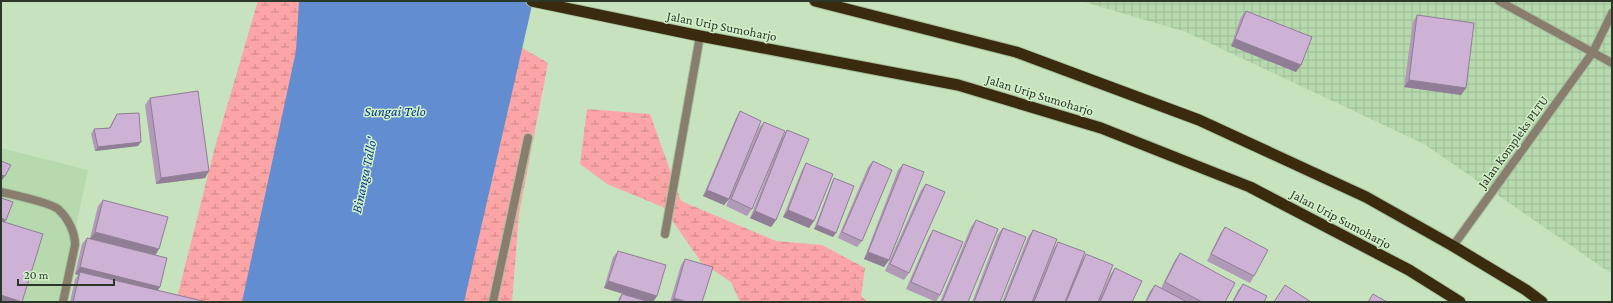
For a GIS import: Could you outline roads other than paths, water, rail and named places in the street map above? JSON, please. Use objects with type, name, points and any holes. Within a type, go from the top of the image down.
[{"type":"highway","name":"Jalan Urip Sumoharjo","points":[[532,1],[700,36],[958,85],[1101,128],[1250,187],[1410,270],[1460,302]]},
{"type":"highway","name":"Jalan Urip Sumoharjo","points":[[814,1],[1016,52],[1199,120],[1366,197],[1454,246],[1526,290],[1542,302]]},
{"type":"street","points":[[1499,1],[1612,63]]},
{"type":"street","name":"Jalan Kompleks PLTU","points":[[1454,246],[1593,52],[1612,13]]},
{"type":"street","points":[[665,234],[700,36]]},
{"type":"street","points":[[493,302],[528,138]]},
{"type":"street","points":[[1,192],[36,201],[57,209],[70,224],[75,235],[75,245],[63,302]]},
{"type":"water","name":"Sungai Telo","points":[[299,1],[533,1],[464,302],[242,302],[296,51]]},
{"type":"water label","name":"Binanga Tallo'","points":[[364,175]]}]
